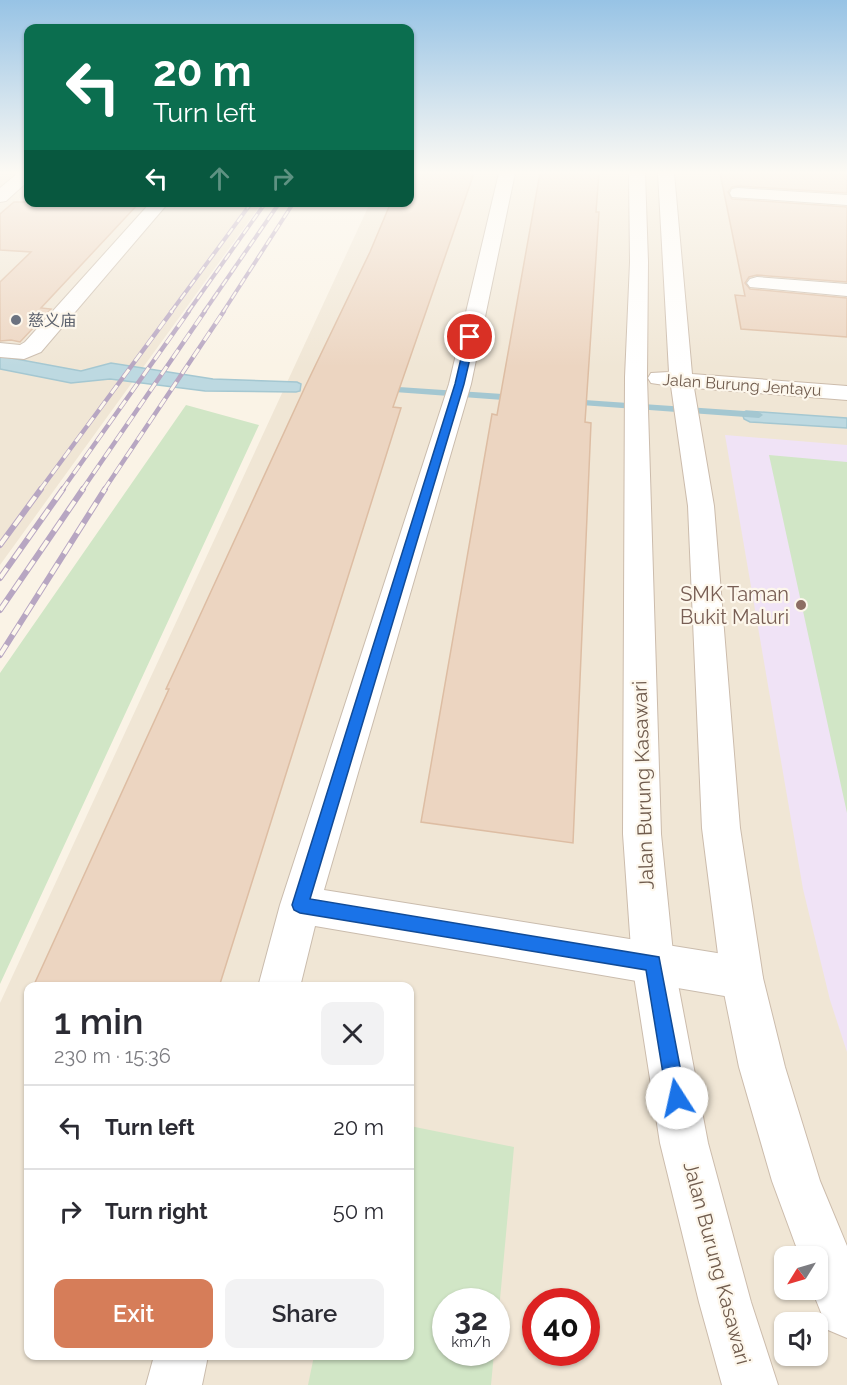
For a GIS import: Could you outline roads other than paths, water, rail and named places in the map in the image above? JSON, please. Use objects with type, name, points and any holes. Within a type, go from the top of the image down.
[{"type":"street","points":[[0,350],[24,352],[33,347],[130,238]]},
{"type":"street","points":[[280,982],[300,905],[460,384],[493,238]]},
{"type":"street","name":"Jalan Burung Kasawari","points":[[639,238],[636,390],[642,834],[653,963],[684,1143],[725,1302],[750,1385]]},
{"type":"street","points":[[671,238],[684,392],[701,506],[721,828],[742,978],[762,1067],[795,1180],[847,1311]]},
{"type":"street","points":[[757,283],[847,290]]},
{"type":"street","name":"Jalan Burung Jentayu","points":[[684,392],[701,360]]},
{"type":"street","name":"Jalan Burung Jentayu","points":[[636,390],[847,393]]},
{"type":"street","points":[[300,905],[742,978]]},
{"type":"street","points":[[174,1385],[180,1360]]},
{"type":"water","points":[[0,356],[81,371],[111,363],[213,379],[301,384],[300,391],[296,392],[205,391],[110,379],[71,383],[0,369]]},
{"type":"water","points":[[746,411],[847,418],[847,428],[750,422],[744,419],[742,413]]},
{"type":"waterway","points":[[384,389],[517,398]]},
{"type":"waterway","points":[[570,402],[759,415]]},
{"type":"railway","points":[[171,312],[226,238]]},
{"type":"railway","points":[[188,312],[241,238]]},
{"type":"railway","points":[[204,312],[255,238]]},
{"type":"railway","points":[[223,312],[271,238]]},
{"type":"railway","points":[[40,490],[172,311]]},
{"type":"railway","points":[[62,490],[189,311]]},
{"type":"railway","points":[[82,490],[205,311]]},
{"type":"railway","points":[[104,490],[224,311]]},
{"type":"railway","points":[[0,545],[41,489]]},
{"type":"railway","points":[[0,578],[63,489]]},
{"type":"railway","points":[[0,610],[83,489]]},
{"type":"railway","points":[[0,655],[105,489]]},
{"type":"place","name":"慈义庙","points":[[16,320]]},
{"type":"place","name":"SMK Taman Bukit Maluri","points":[[801,605]]}]
